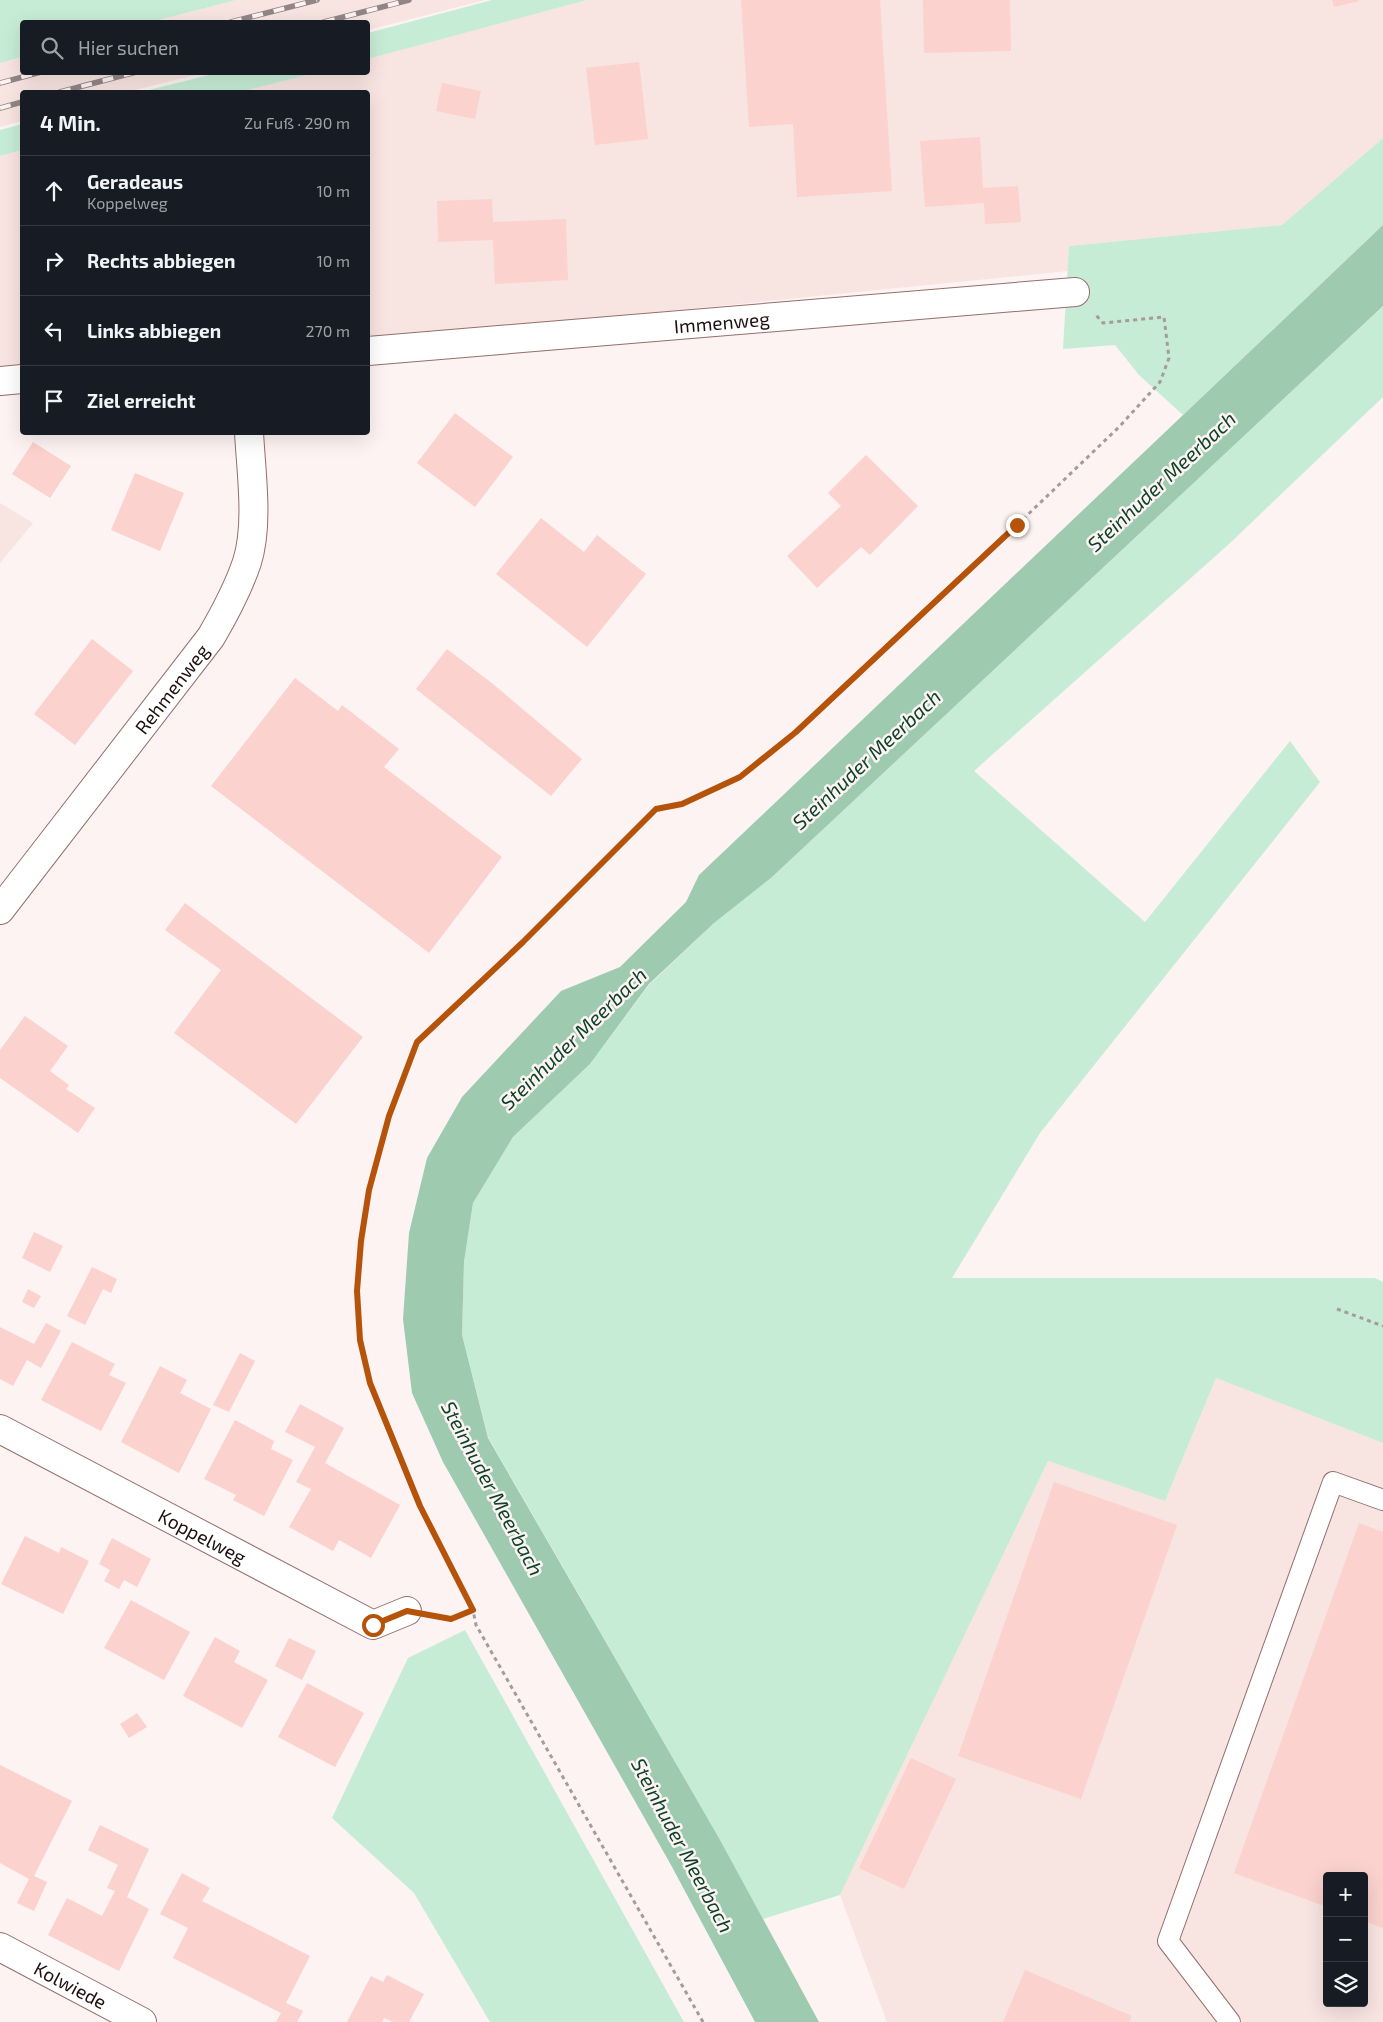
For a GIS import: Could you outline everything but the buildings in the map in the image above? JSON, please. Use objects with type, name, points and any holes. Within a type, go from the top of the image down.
[{"type":"street","name":"Immenweg","points":[[370,351],[1075,292]]},
{"type":"street","points":[[0,381],[20,379]]},
{"type":"street","name":"Rehmenweg","points":[[0,910],[211,637],[232,599],[248,560],[254,516],[249,435]]},
{"type":"street","name":"Koppelweg","points":[[0,1430],[373,1625],[407,1611]]},
{"type":"street","name":"Kolwiede","points":[[0,1947],[142,2022]]},
{"type":"lane","points":[[1230,2022],[1168,1941],[1333,1482],[1383,1500]]},
{"type":"path","points":[[703,2022],[476,1625],[473,1610],[420,1506],[370,1383],[360,1340],[357,1291],[361,1241],[369,1190],[389,1116],[417,1042],[523,942],[656,809],[682,804],[740,777],[796,732],[1119,427],[1160,382],[1169,358],[1164,316],[1103,323],[1075,292]]},
{"type":"path","points":[[1337,1308],[1383,1326]]},
{"type":"path","points":[[407,1611],[451,1619],[473,1610]]},
{"type":"shaded area","points":[[0,0],[236,0],[159,20],[20,20],[20,58],[0,63]]},
{"type":"shaded area","points":[[236,0],[485,0],[370,29],[370,20],[159,20]]},
{"type":"shaded area","points":[[492,0],[587,0],[370,58],[370,32]]},
{"type":"shaded area","points":[[587,0],[1383,0],[1383,138],[1282,225],[1069,246],[1068,271],[538,324],[370,337],[370,90],[248,90],[307,75],[370,75],[370,58]]},
{"type":"shaded area","points":[[20,58],[20,75],[196,75],[134,90],[20,90],[20,122],[0,127],[0,63]]},
{"type":"shaded area","points":[[209,75],[307,75],[248,90],[149,90]]},
{"type":"shaded area","points":[[20,125],[20,151],[0,156],[0,130]]},
{"type":"shaded area","points":[[1383,138],[1383,225],[1183,415],[1139,375],[1115,345],[1063,349],[1069,246],[1282,225]]},
{"type":"shaded area","points":[[20,151],[20,364],[0,366],[0,156]]},
{"type":"shaded area","points":[[1383,306],[1383,397],[1229,544],[974,771],[1145,922],[1290,741],[1320,782],[1040,1133],[952,1278],[1375,1278],[1383,1282],[1383,1443],[1216,1378],[1165,1501],[1048,1461],[840,1895],[763,1919],[719,1838],[488,1437],[462,1335],[464,1262],[473,1203],[513,1137],[590,1064],[649,985],[714,923],[771,878]]},
{"type":"shaded area","points":[[0,503],[33,523],[0,563]]},
{"type":"shaded area","points":[[1216,1378],[1383,1443],[1383,2022],[887,2022],[840,1895],[1048,1461],[1165,1501]]},
{"type":"shaded area","points":[[465,1630],[684,2022],[490,2022],[414,1893],[332,1818],[408,1658]]},
{"type":"water","name":"Steinhuder Meerbach","points":[[1383,225],[1383,306],[771,878],[714,923],[649,984],[590,1064],[513,1137],[473,1203],[464,1262],[462,1335],[488,1438],[719,1838],[819,2022],[755,2022],[671,1865],[443,1462],[412,1393],[403,1319],[409,1233],[427,1158],[462,1097],[561,991],[620,967],[686,902],[699,875]]},
{"type":"railway","points":[[239,20],[317,0]]},
{"type":"railway","points":[[332,20],[409,0]]},
{"type":"railway","points":[[0,83],[30,75]]},
{"type":"railway","points":[[68,90],[125,75]]},
{"type":"railway","points":[[0,108],[20,103]]},
{"type":"route","points":[[373,1625],[407,1611],[451,1619],[473,1610],[420,1506],[370,1383],[360,1340],[357,1291],[361,1241],[369,1190],[389,1116],[417,1042],[523,942],[656,809],[682,804],[740,777],[796,732],[1017,525]]}]
